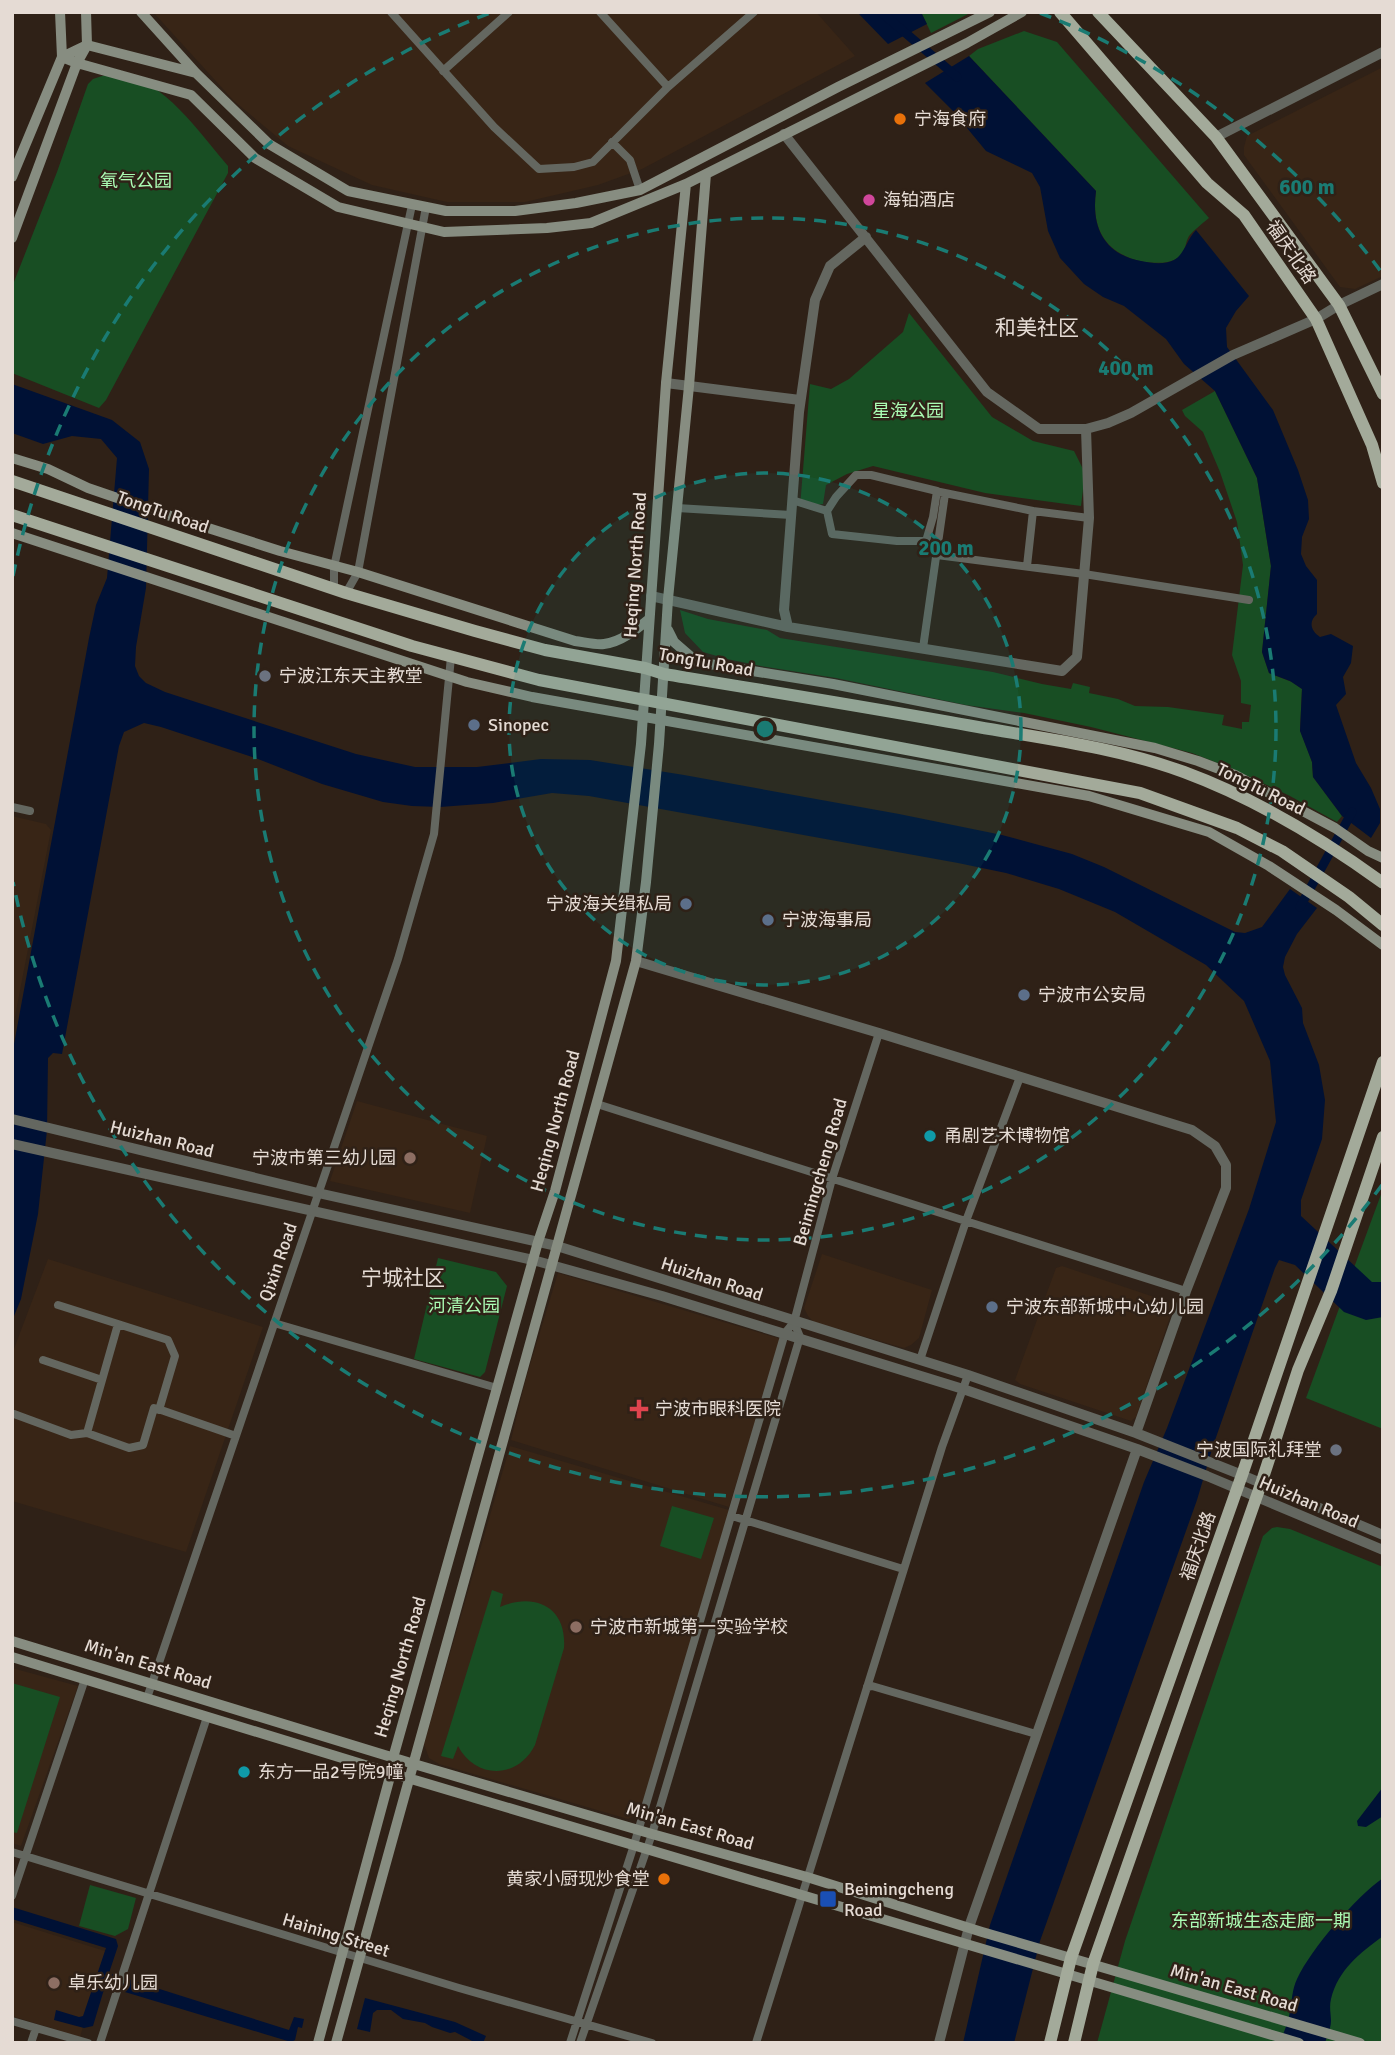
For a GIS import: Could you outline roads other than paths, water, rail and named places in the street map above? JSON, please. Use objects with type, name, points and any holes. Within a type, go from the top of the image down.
[{"type":"main road","points":[[12,177],[61,57],[60,12]]},
{"type":"main road","points":[[12,238],[77,63],[87,45],[86,12]]},
{"type":"main road","points":[[141,12],[196,73],[269,144],[348,191],[446,211],[515,211],[576,203],[640,190],[990,12]]},
{"type":"main road","points":[[61,57],[191,95],[255,158],[338,207],[444,232],[547,228],[591,223],[686,184],[954,50],[1022,12]]},
{"type":"main road","name":"福庆北路","points":[[1060,12],[1207,183],[1244,215],[1317,319],[1372,445],[1383,483]]},
{"type":"main road","name":"福庆北路","points":[[1098,12],[1216,137],[1339,305],[1383,394]]},
{"type":"main road","points":[[61,57],[87,45],[196,73]]},
{"type":"main road","name":"Heqing North Road","points":[[336,2043],[636,961],[659,744],[668,599],[706,174]]},
{"type":"main road","name":"Heqing North Road","points":[[318,2043],[393,1758],[538,1242],[555,1191],[616,961],[641,744],[666,383],[686,184]]},
{"type":"main road","points":[[12,458],[48,469],[88,488],[161,513],[575,641],[604,644],[635,631],[649,619]]},
{"type":"main road","name":"TongTu Road","points":[[12,481],[340,591],[545,650],[645,668],[664,674],[1037,737],[1144,760],[1184,772],[1261,805],[1317,837],[1383,883]]},
{"type":"main road","points":[[12,515],[412,646],[540,680],[1140,793],[1237,828],[1305,866],[1383,925]]},
{"type":"main road","points":[[12,533],[448,676],[531,697],[1090,796],[1209,832],[1294,882],[1383,945]]},
{"type":"main road","points":[[666,627],[674,642],[697,662],[833,684],[1155,748],[1198,761],[1234,775],[1335,828],[1383,858]]},
{"type":"main road","name":"福庆北路","points":[[1050,2043],[1071,1958],[1242,1475],[1383,1062]]},
{"type":"main road","points":[[1074,2043],[1093,1964],[1298,1370],[1331,1291],[1383,1137]]},
{"type":"main road","name":"Min'an East Road","points":[[12,1642],[393,1758],[807,1877],[986,1933],[1356,2042]]},
{"type":"main road","name":"Min'an East Road","points":[[12,1657],[410,1779],[1299,2043]]},
{"type":"street","points":[[391,12],[494,127],[539,169],[574,167],[593,162],[668,87],[754,12]]},
{"type":"street","points":[[443,71],[509,12]]},
{"type":"street","points":[[600,12],[668,87]]},
{"type":"street","points":[[1216,137],[1383,52]]},
{"type":"street","points":[[784,134],[987,392],[1038,429],[1086,429],[1108,423],[1131,413],[1233,355],[1317,319],[1383,284]]},
{"type":"street","points":[[612,142],[630,160],[640,190]]},
{"type":"street","points":[[340,591],[334,566],[412,205]]},
{"type":"street","points":[[340,591],[358,572],[426,207]]},
{"type":"street","points":[[788,626],[784,610],[800,400],[815,300],[830,265],[866,237]]},
{"type":"street","points":[[666,383],[800,400]]},
{"type":"street","points":[[651,596],[788,626],[1062,671],[1077,657],[1089,518],[1086,429]]},
{"type":"street","points":[[941,493],[926,541],[897,541],[832,534],[827,511],[856,475],[870,475],[941,493],[1033,511],[1089,518]]},
{"type":"street","points":[[923,648],[937,555],[941,493]]},
{"type":"street","points":[[792,500],[827,511]]},
{"type":"street","points":[[677,508],[791,515]]},
{"type":"street","points":[[1027,566],[1033,511]]},
{"type":"street","points":[[937,555],[1084,574],[1249,600]]},
{"type":"street","name":"Qixin Road","points":[[147,1698],[398,958],[434,834],[452,657]]},
{"type":"street","points":[[12,807],[30,811]]},
{"type":"street","points":[[636,961],[1192,1130],[1215,1146],[1226,1165],[1226,1188],[1136,1433]]},
{"type":"street","name":"Beimingcheng Road","points":[[580,2043],[581,2023],[785,1333],[794,1322],[832,1179],[879,1033]]},
{"type":"street","points":[[920,1360],[966,1222],[1020,1077]]},
{"type":"street","points":[[597,1104],[1186,1291]]},
{"type":"street","name":"Huizhan Road","points":[[12,1119],[318,1193],[557,1246],[968,1375],[1136,1433],[1242,1475],[1258,1490],[1383,1550]]},
{"type":"street","name":"Huizhan Road","points":[[12,1144],[552,1265],[800,1337],[963,1389],[1137,1449],[1237,1489],[1258,1490],[1383,1535]]},
{"type":"street","points":[[58,1305],[168,1340],[175,1356],[159,1409]]},
{"type":"street","points":[[794,1322],[800,1337]]},
{"type":"street","points":[[274,1323],[497,1388]]},
{"type":"street","points":[[87,1433],[118,1324]]},
{"type":"street","name":"Beimingcheng Road","points":[[570,2043],[581,2023],[652,1834],[800,1337]]},
{"type":"street","points":[[43,1360],[102,1380]]},
{"type":"street","points":[[756,2043],[903,1569],[968,1375]]},
{"type":"street","points":[[14,1414],[71,1435],[87,1433],[129,1448],[143,1445],[154,1408],[236,1436]]},
{"type":"street","points":[[939,2043],[969,1927],[1137,1449]]},
{"type":"street","points":[[732,1516],[903,1569]]},
{"type":"street","points":[[12,1896],[85,1679]]},
{"type":"street","points":[[867,1687],[872,1686],[1035,1734]]},
{"type":"street","points":[[100,2043],[207,1717]]},
{"type":"street","name":"Haining Street","points":[[12,1852],[342,1953],[652,2043]]},
{"type":"street","points":[[12,2021],[88,2043]]},
{"type":"street","points":[[31,2043],[36,2028]]},
{"type":"water","points":[[857,12],[921,12],[927,24],[888,44]]},
{"type":"water","points":[[969,56],[1096,191],[1098,227],[1109,245],[1128,257],[1166,263],[1180,254],[1196,230],[1249,296],[1226,328],[1227,347],[1273,410],[1308,500],[1309,519],[1302,537],[1301,554],[1317,580],[1317,614],[1312,620],[1314,632],[1320,637],[1331,634],[1353,646],[1351,663],[1343,677],[1346,694],[1336,705],[1356,763],[1380,809],[1380,823],[1371,838],[1342,816],[1313,777],[1312,762],[1300,731],[1302,689],[1269,673],[1262,652],[1271,566],[1257,478],[1215,391],[1184,364],[1166,339],[1124,306],[1103,297],[1084,284],[1060,258],[1048,231],[1040,187],[1032,173],[986,151],[953,111],[925,83]]},
{"type":"water","points":[[12,384],[112,420],[140,442],[149,469],[146,588],[135,666],[146,683],[165,692],[356,754],[415,767],[477,767],[541,759],[590,760],[899,814],[1002,835],[1072,854],[1104,867],[1235,932],[1245,933],[1262,927],[1290,889],[1317,908],[1297,934],[1283,967],[1302,1008],[1303,1023],[1319,1065],[1325,1100],[1322,1139],[1301,1200],[1301,1216],[1372,1282],[1383,1282],[1383,1317],[1366,1320],[1344,1312],[1295,1265],[1279,1260],[1213,1446],[1197,1500],[1040,1941],[1014,2043],[963,2043],[990,1925],[1144,1482],[1249,1209],[1276,1122],[1270,1061],[1244,1001],[1206,965],[1115,912],[1059,889],[1006,873],[589,796],[552,793],[493,803],[440,807],[383,802],[144,723],[124,732],[119,746],[62,1054],[53,1053],[48,1058],[47,1130],[38,1214],[21,1299],[12,1321],[14,1044],[89,638],[96,605],[107,578],[117,458],[101,439],[72,436],[43,444],[12,433]]},
{"type":"water","points":[[1383,1787],[1383,1816],[1366,1827],[1358,1826],[1357,1821]]},
{"type":"water","points":[[1383,1878],[1383,1936],[1358,1956],[1339,1979],[1331,1999],[1331,2024],[1325,2043],[1280,2043],[1294,1987],[1304,1967],[1348,1910]]},
{"type":"water","points":[[12,1907],[116,1939],[118,1946],[109,1973],[289,2030],[294,2017],[304,2019],[302,2028],[298,2027],[295,2040],[291,2042],[105,1986],[93,2026],[84,2028],[54,2020],[56,2010],[83,2016],[106,1948],[12,1919]]},
{"type":"water","points":[[365,1998],[455,2022],[486,2036],[483,2043],[476,2043],[455,2032],[450,2033],[425,2023],[403,2019],[391,2010],[377,2010],[373,2013],[370,2032],[357,2029]]},
{"type":"waterway","points":[[881,12],[957,77]]},
{"type":"waterway","points":[[1300,907],[1352,812]]},
{"type":"place","name":"宁海食府","points":[[900,119]]},
{"type":"place","name":"海铂酒店","points":[[869,200]]},
{"type":"place","name":"宁波江东天主教堂","points":[[265,676]]},
{"type":"place","name":"Sinopec","points":[[474,725]]},
{"type":"place","name":"宁波海关缉私局","points":[[686,904]]},
{"type":"place","name":"宁波海事局","points":[[768,920]]},
{"type":"place","name":"宁波市公安局","points":[[1024,995]]},
{"type":"place","name":"甬剧艺术博物馆","points":[[930,1136]]},
{"type":"place","name":"宁波市第三幼儿园","points":[[410,1158]]},
{"type":"place","name":"宁波东部新城中心幼儿园","points":[[992,1307]]},
{"type":"place","name":"宁波市眼科医院","points":[[639,1409]]},
{"type":"place","name":"宁波国际礼拜堂","points":[[1336,1450]]},
{"type":"place","name":"宁波市新城第一实验学校","points":[[576,1627]]},
{"type":"place","name":"东方一品2号院9幢","points":[[244,1772]]},
{"type":"place","name":"黄家小厨现炒食堂","points":[[664,1879]]},
{"type":"place","name":"Beimingcheng Road","points":[[828,1899]]},
{"type":"place","name":"卓乐幼儿园","points":[[54,1983]]},
{"type":"district","name":"和美社区","points":[[1037,328]]},
{"type":"district","name":"宁城社区","points":[[403,1278]]},
{"type":"park label","name":"氧气公园","points":[[136,181]]},
{"type":"park label","name":"星海公园","points":[[908,411]]},
{"type":"park label","name":"河清公园","points":[[464,1306]]},
{"type":"park label","name":"东部新城生态走廊一期","points":[[1261,1921]]}]
